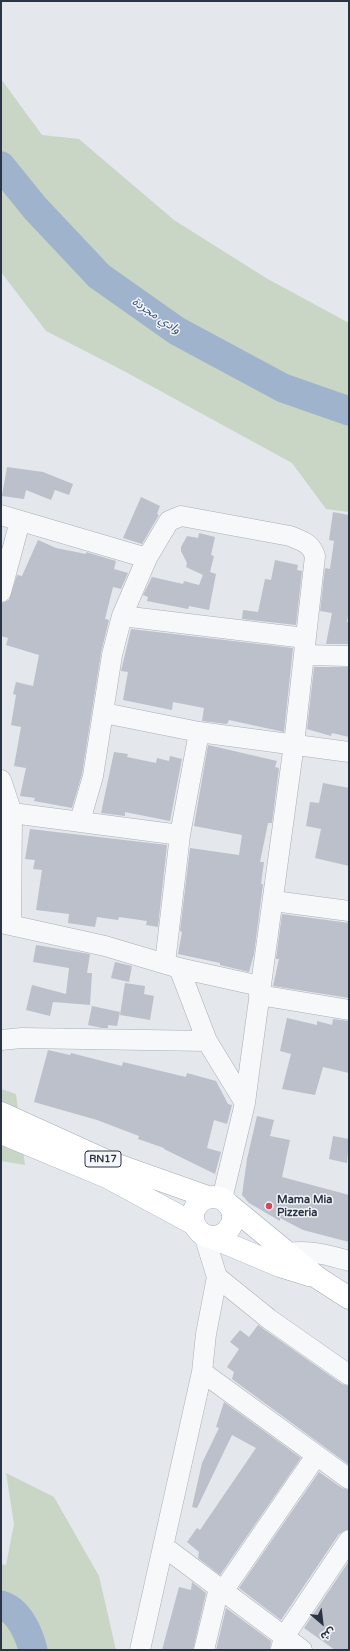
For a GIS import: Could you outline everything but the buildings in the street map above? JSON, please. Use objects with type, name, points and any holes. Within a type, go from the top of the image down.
[{"type":"main road","name":"RN17","points":[[1,1113],[109,1162],[219,1200],[284,1259]]},
{"type":"main road","name":"RN17","points":[[1,1133],[107,1177],[203,1232],[284,1259],[318,1278],[349,1298]]},
{"type":"main road","points":[[201,1200],[219,1200],[233,1216],[229,1229],[224,1234],[203,1232],[194,1211],[201,1200]]},
{"type":"street","points":[[1,515],[147,558]]},
{"type":"street","points":[[80,821],[92,776],[104,713],[112,655],[122,616],[147,558],[169,521],[181,516],[290,536],[307,543],[315,556],[294,744],[274,901],[260,990],[245,1103],[219,1200]]},
{"type":"street","points":[[1,592],[20,521]]},
{"type":"street","points":[[122,616],[305,647],[349,656]]},
{"type":"street","points":[[104,713],[199,732],[349,752]]},
{"type":"street","points":[[199,732],[180,834],[172,965],[207,1041],[245,1103]]},
{"type":"street","points":[[1,780],[12,813],[6,923],[105,946],[260,990],[349,1010]]},
{"type":"street","points":[[12,813],[180,834]]},
{"type":"street","points":[[274,901],[349,911]]},
{"type":"street","points":[[1,1040],[22,1038],[207,1041]]},
{"type":"street","points":[[140,1650],[202,1372],[206,1334],[216,1277],[203,1232]]},
{"type":"street","points":[[284,1259],[311,1252],[349,1261]]},
{"type":"street","points":[[216,1277],[269,1319],[349,1375]]},
{"type":"street","points":[[202,1372],[349,1479]]},
{"type":"street","points":[[204,1650],[221,1590],[316,1456]]},
{"type":"street","points":[[282,1643],[349,1540]]},
{"type":"street","points":[[163,1546],[221,1590],[282,1643],[302,1650]]},
{"type":"green space","points":[[1,79],[42,135],[79,139],[174,220],[266,278],[349,323],[349,512],[326,509],[292,463],[122,370],[46,331],[1,272]]},
{"type":"green space","points":[[1,1089],[16,1094],[25,1165],[1,1161]]},
{"type":"green space","points":[[6,1473],[54,1497],[99,1576],[116,1650],[1,1650],[1,1564],[6,1565],[14,1524]]},
{"type":"waterway","name":"وادي مجردة","points":[[1,166],[35,208],[99,276],[177,331],[283,388],[349,411]]},
{"type":"waterway","name":"وادي مجردة","points":[[1,1605],[13,1612],[18,1617],[26,1630],[33,1650]]},
{"type":"place","name":"Mama Mia Pizzeria","points":[[269,1206]]}]
